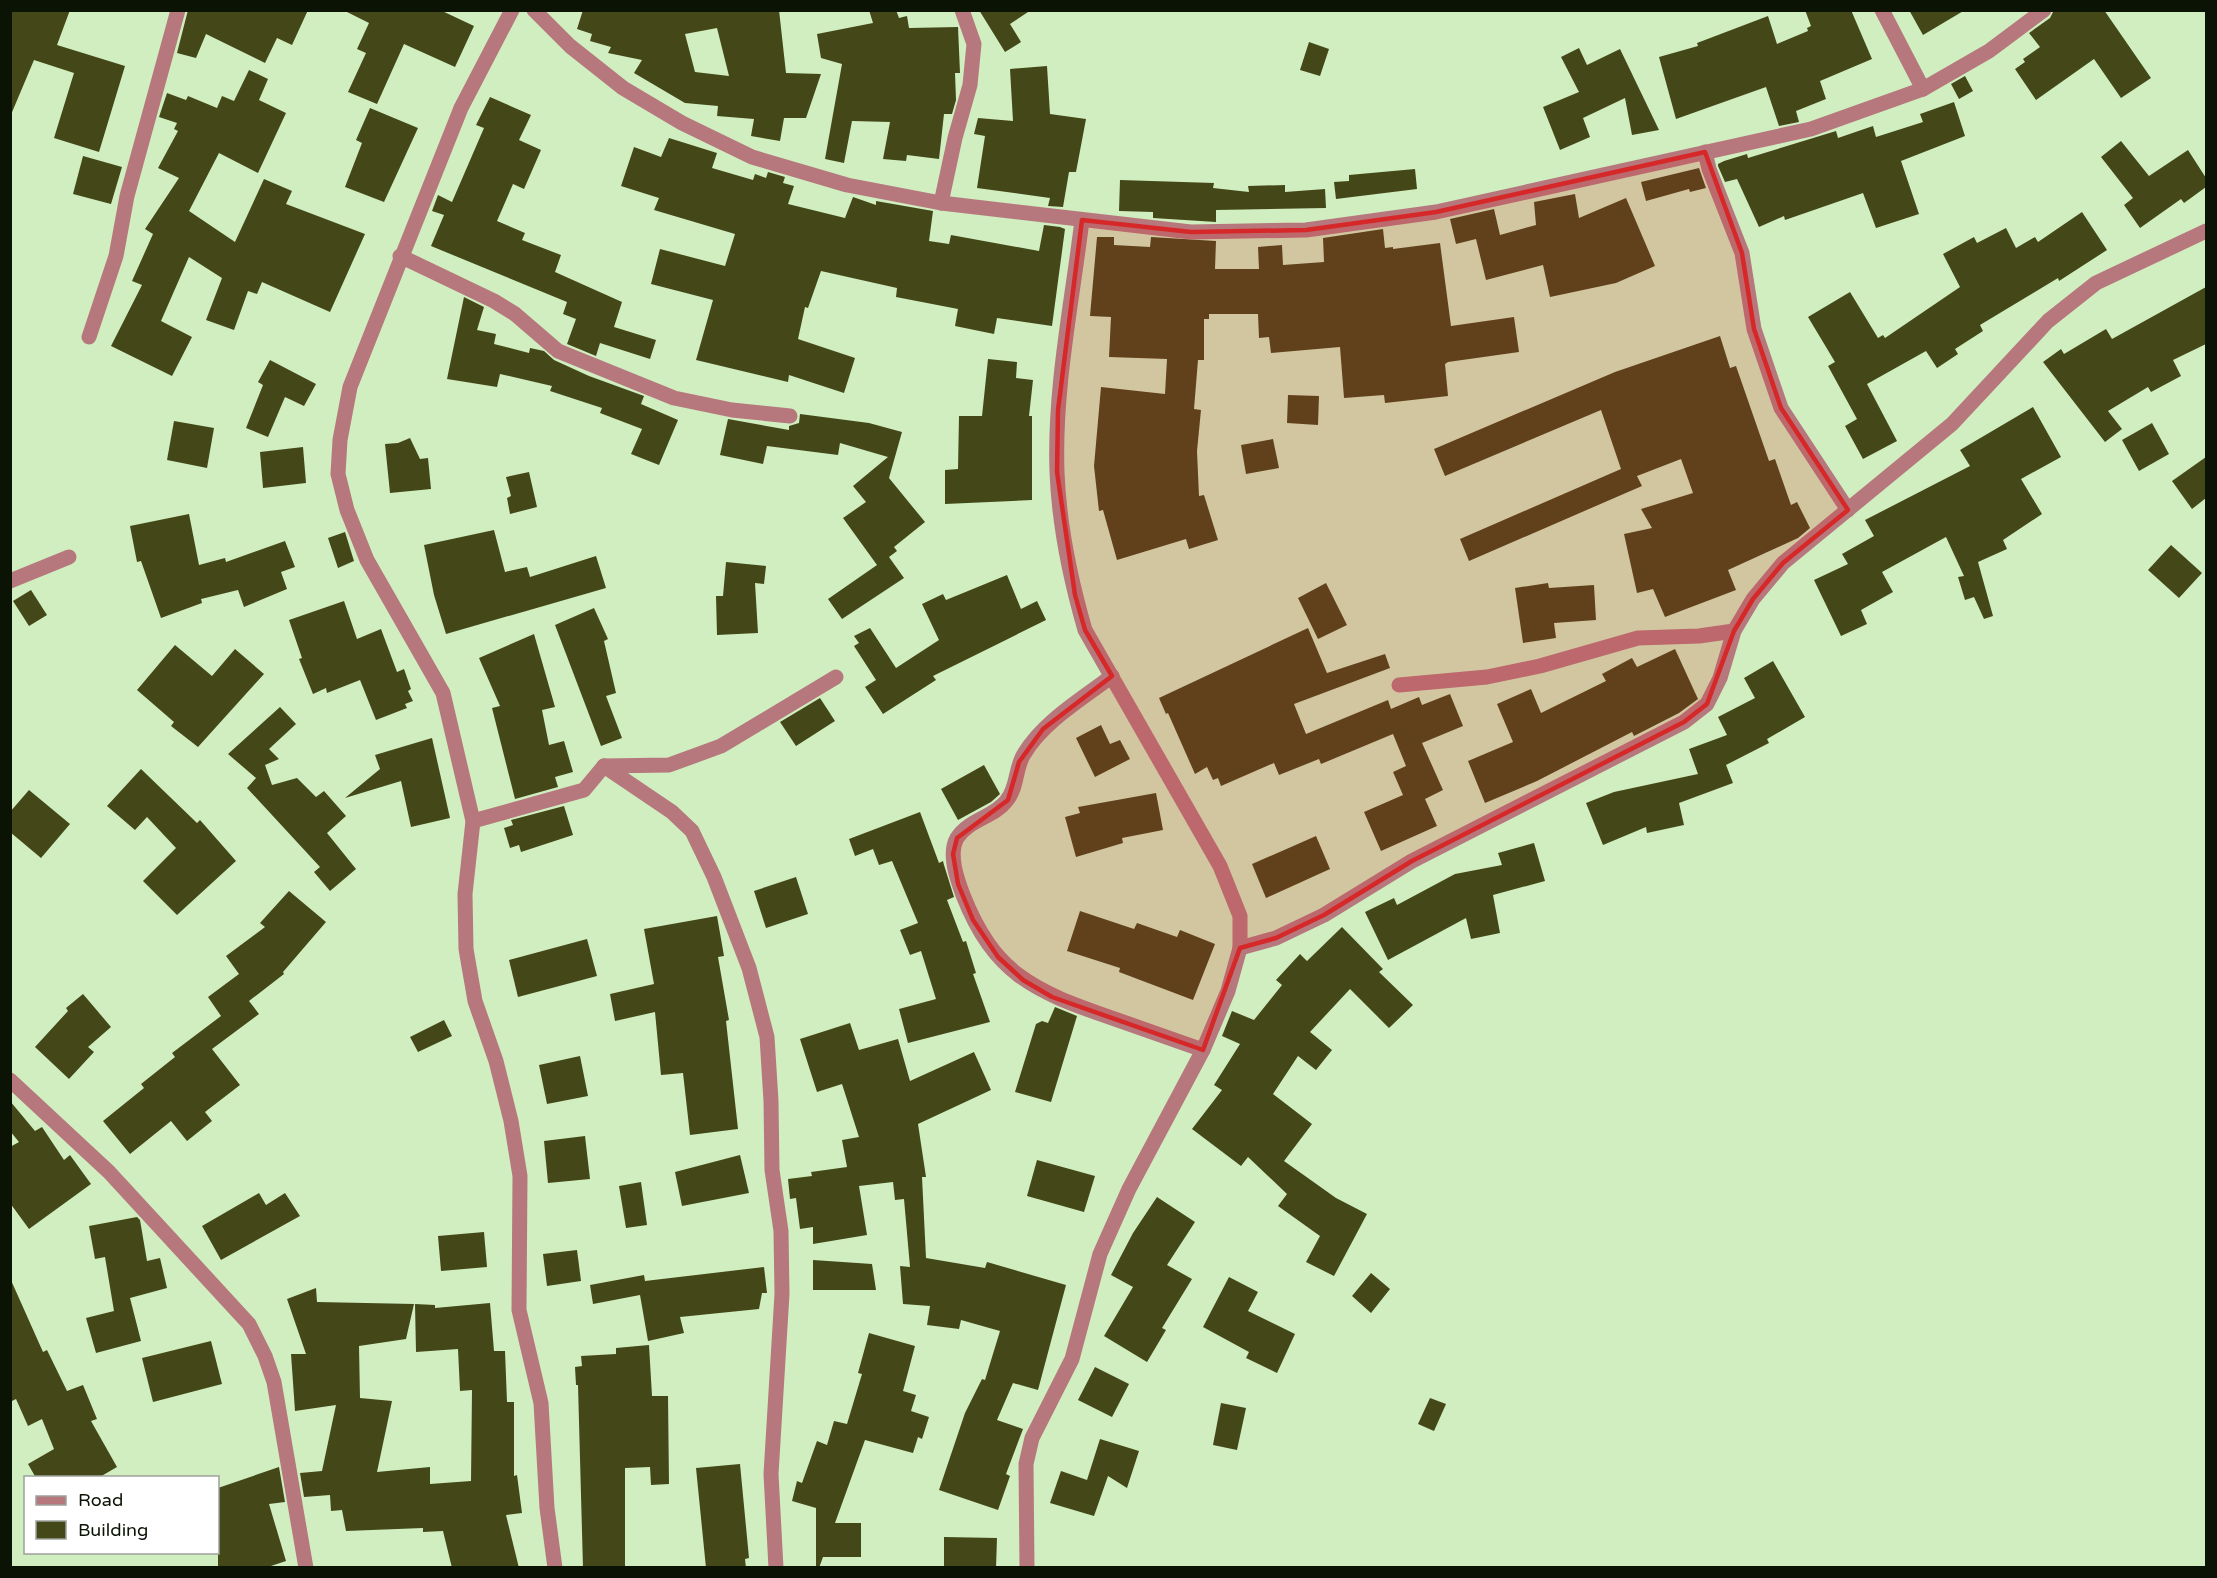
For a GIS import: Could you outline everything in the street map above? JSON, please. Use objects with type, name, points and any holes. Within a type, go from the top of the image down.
[{"type":"street","points":[[89,337],[116,256],[127,196],[178,10]]},
{"type":"street","points":[[512,10],[461,108],[400,256],[350,387],[340,440],[338,474],[347,510],[367,560],[443,693],[473,821],[465,894],[466,949],[475,1001],[496,1062],[511,1121],[520,1176],[519,1310],[541,1403],[547,1508],[555,1568]]},
{"type":"street","points":[[534,10],[570,46],[623,88],[682,123],[752,157],[847,185],[941,203],[1191,232],[1306,230],[1436,212],[1811,129],[1923,89],[1989,51],[2044,10]]},
{"type":"street","points":[[941,203],[955,138],[970,85],[974,44],[962,10]]},
{"type":"street","points":[[1882,10],[1923,89]]},
{"type":"street","points":[[1705,152],[1709,169],[1742,253],[1754,330],[1781,408],[1848,510]]},
{"type":"street","points":[[1027,1568],[1026,1464],[1032,1438],[1072,1359],[1105,1243],[1129,1189],[1203,1050],[1228,991],[1240,948],[1240,916],[1220,866],[1085,630],[1075,595],[1064,539],[1057,472],[1058,410],[1082,220]]},
{"type":"street","points":[[1240,948],[1276,938],[1324,915],[1412,861],[1684,722],[1707,704],[1720,678],[1734,631],[1753,599],[1783,563],[1952,424],[2048,321],[2064,308],[2096,283],[2206,231]]},
{"type":"street","points":[[400,256],[494,301],[515,314],[540,337],[569,355],[674,398],[732,410],[790,416]]},
{"type":"street","points":[[10,581],[69,557]]},
{"type":"street","points":[[1399,686],[1487,677],[1540,666],[1638,638],[1698,636],[1734,631]]},
{"type":"street","points":[[1112,676],[1042,729],[1019,762],[1015,786],[1008,800],[999,809],[971,825],[957,838],[953,854],[958,884],[973,920],[998,957],[1023,980],[1052,997],[1203,1050]]},
{"type":"street","points":[[473,821],[584,790],[604,766],[669,765],[722,746],[836,677]]},
{"type":"street","points":[[604,766],[672,812],[692,831],[714,877],[749,968],[766,1037],[771,1101],[771,1170],[781,1231],[782,1294],[771,1474],[777,1568]]},
{"type":"street","points":[[10,1080],[109,1172],[249,1324],[265,1356],[274,1382],[306,1568]]},
{"type":"highlighted area","points":[[1705,152],[1742,253],[1754,329],[1781,408],[1848,510],[1783,563],[1753,599],[1734,631],[1707,704],[1684,722],[1412,861],[1324,915],[1276,938],[1240,948],[1203,1050],[1052,997],[1023,980],[998,957],[973,920],[958,884],[953,854],[957,838],[1008,800],[1019,762],[1043,729],[1112,676],[1085,630],[1075,595],[1057,472],[1058,410],[1082,220],[1191,232],[1306,230],[1436,212]]},
{"type":"building","points":[[10,10],[70,10],[57,45],[125,66],[99,152],[54,138],[74,73],[34,60],[10,117]]},
{"type":"building","points":[[188,10],[308,10],[292,45],[277,38],[265,63],[206,34],[196,58],[177,53]]},
{"type":"building","points":[[343,10],[440,10],[474,26],[455,67],[404,44],[377,104],[348,92],[366,53],[357,49],[369,23]]},
{"type":"building","points":[[583,10],[779,10],[786,73],[821,74],[806,118],[784,118],[780,141],[751,136],[754,119],[717,116],[718,106],[685,103],[634,73],[642,60],[608,53],[611,47],[590,41],[592,34],[577,29]],"holes":[[[717,28],[729,76],[695,72],[685,34]]]},
{"type":"building","points":[[869,10],[896,10],[899,18],[907,16],[909,28],[958,27],[960,73],[955,73],[956,100],[952,114],[944,114],[939,159],[907,155],[906,161],[883,159],[890,122],[852,121],[844,163],[825,159],[842,64],[821,58],[817,34],[873,23]]},
{"type":"building","points":[[979,10],[1031,10],[1010,24],[1021,42],[1005,52]]},
{"type":"building","points":[[1805,10],[1851,10],[1872,59],[1820,81],[1826,99],[1796,111],[1799,122],[1779,126],[1766,87],[1676,119],[1659,57],[1698,46],[1697,43],[1768,16],[1777,44],[1808,31],[1807,28],[1811,26]]},
{"type":"building","points":[[1909,10],[1965,10],[1923,35]]},
{"type":"building","points":[[2054,10],[2104,10],[2151,78],[2121,98],[2094,59],[2036,100],[2015,69],[2025,62],[2023,59],[2040,47],[2029,33],[2050,18]]},
{"type":"building","points":[[1309,42],[1329,49],[1320,76],[1300,70]]},
{"type":"building","points":[[1579,48],[1587,65],[1620,49],[1659,130],[1632,135],[1625,98],[1583,118],[1590,137],[1560,150],[1543,107],[1579,92],[1561,57]]},
{"type":"building","points":[[1047,66],[1050,114],[1086,119],[1076,172],[1069,172],[1063,207],[1048,206],[1050,198],[977,188],[985,136],[974,134],[978,118],[1013,121],[1010,69]]},
{"type":"building","points":[[249,70],[268,79],[259,100],[286,113],[258,173],[219,153],[189,211],[235,242],[264,179],[292,191],[286,204],[365,234],[330,312],[262,282],[257,294],[248,291],[234,330],[206,320],[222,278],[189,257],[161,321],[192,337],[172,376],[111,346],[142,285],[132,281],[153,234],[145,229],[179,178],[158,168],[178,131],[174,129],[177,123],[159,117],[167,93],[186,100],[188,96],[217,108],[222,96],[234,101]]},
{"type":"building","points":[[1965,76],[1973,91],[1959,99],[1951,84]]},
{"type":"building","points":[[490,97],[531,115],[519,140],[541,150],[524,189],[513,184],[497,221],[525,233],[522,240],[561,255],[555,272],[622,302],[614,327],[656,340],[650,359],[600,343],[596,356],[567,344],[576,319],[563,314],[567,302],[431,246],[444,215],[432,211],[438,195],[452,202],[484,128],[476,125]]},
{"type":"building","points":[[1954,102],[1965,136],[1901,161],[1919,214],[1876,228],[1863,193],[1785,220],[1784,216],[1759,227],[1737,179],[1725,182],[1718,166],[1724,161],[1747,154],[1748,158],[1836,131],[1838,138],[1873,126],[1876,137],[1923,122],[1920,114]]},
{"type":"building","points":[[370,108],[418,128],[384,202],[345,187],[362,143],[356,140]]},
{"type":"building","points":[[669,138],[717,153],[712,168],[753,180],[755,174],[766,178],[768,172],[785,177],[783,183],[794,186],[788,204],[845,218],[853,197],[876,205],[876,201],[933,211],[929,241],[949,244],[951,235],[1039,251],[1044,225],[1065,229],[1052,326],[997,318],[994,334],[955,326],[958,309],[896,297],[897,288],[821,271],[808,308],[805,307],[798,339],[855,358],[844,393],[789,375],[788,382],[696,360],[713,300],[651,284],[660,249],[725,266],[735,234],[654,210],[659,198],[621,186],[634,147],[661,157]]},
{"type":"building","points":[[2121,141],[2149,176],[2188,150],[2206,178],[2206,187],[2184,203],[2181,199],[2140,228],[2124,205],[2133,198],[2101,157]]},
{"type":"building","points":[[83,156],[122,167],[111,204],[73,194]]},
{"type":"building","points":[[1699,168],[1706,188],[1690,192],[1689,189],[1646,201],[1641,182]]},
{"type":"building","points":[[1415,169],[1417,189],[1336,199],[1334,182],[1349,181],[1349,175]]},
{"type":"building","points":[[1120,180],[1214,183],[1213,188],[1249,192],[1248,186],[1285,185],[1285,192],[1325,189],[1326,208],[1216,210],[1216,222],[1153,218],[1153,212],[1119,211]]},
{"type":"building","points":[[1575,194],[1579,218],[1626,198],[1655,266],[1616,283],[1550,297],[1543,265],[1486,280],[1476,239],[1456,244],[1450,219],[1494,209],[1500,235],[1536,225],[1534,202]]},
{"type":"building","points":[[2082,212],[2107,250],[2059,281],[2058,278],[1980,325],[1983,331],[1955,349],[1958,354],[1937,368],[1926,351],[1867,384],[1897,441],[1863,459],[1845,426],[1857,419],[1828,366],[1835,362],[1808,317],[1850,292],[1878,338],[1883,335],[1885,338],[1960,287],[1943,254],[1974,237],[1977,243],[2006,228],[2016,248],[2035,237],[2038,242]]},
{"type":"building","points":[[1383,229],[1385,248],[1440,243],[1451,326],[1514,317],[1519,352],[1448,362],[1445,364],[1448,396],[1385,403],[1384,395],[1344,398],[1340,347],[1271,353],[1269,337],[1259,338],[1258,314],[1209,314],[1209,319],[1204,319],[1204,360],[1198,360],[1194,409],[1201,410],[1197,451],[1199,496],[1204,495],[1218,540],[1189,549],[1186,539],[1117,560],[1103,510],[1099,511],[1094,466],[1101,387],[1165,394],[1167,359],[1109,357],[1111,317],[1090,316],[1097,237],[1114,237],[1114,245],[1150,247],[1151,237],[1216,241],[1215,269],[1259,269],[1258,247],[1282,245],[1283,265],[1324,262],[1323,238]]},
{"type":"building","points":[[2206,287],[2206,344],[2173,360],[2181,376],[2151,392],[2148,387],[2108,411],[2122,429],[2105,442],[2043,362],[2061,349],[2064,354],[2106,329],[2112,339]]},
{"type":"building","points":[[464,297],[484,307],[477,330],[496,334],[494,344],[529,353],[530,348],[544,351],[554,360],[589,376],[644,396],[641,404],[678,420],[659,465],[631,454],[642,429],[600,413],[602,408],[550,391],[552,386],[500,374],[497,387],[447,379]]},
{"type":"building","points":[[1720,336],[1730,368],[1736,366],[1769,461],[1775,459],[1791,505],[1797,502],[1810,528],[1798,538],[1728,570],[1736,590],[1665,617],[1653,589],[1637,593],[1624,534],[1652,528],[1641,509],[1693,493],[1681,459],[1637,476],[1642,486],[1469,561],[1460,539],[1621,469],[1601,410],[1445,476],[1434,449],[1615,372]]},
{"type":"building","points":[[988,359],[1017,362],[1016,378],[1033,380],[1029,416],[1032,416],[1032,500],[945,504],[945,470],[958,469],[959,416],[982,416]]},
{"type":"building","points":[[270,360],[316,384],[304,406],[285,397],[268,437],[246,428],[263,385],[258,382]]},
{"type":"building","points":[[1288,395],[1319,396],[1318,425],[1287,423]]},
{"type":"building","points":[[2033,407],[2061,457],[2021,479],[2042,514],[2003,540],[2007,549],[1978,562],[1993,616],[1984,619],[1974,597],[1965,600],[1958,577],[1964,576],[1946,537],[1882,572],[1893,592],[1861,610],[1867,624],[1841,636],[1814,580],[1848,564],[1842,554],[1874,536],[1865,520],[1970,466],[1960,450]]},
{"type":"building","points":[[800,414],[869,423],[902,432],[889,478],[925,522],[894,547],[897,551],[889,557],[904,578],[842,619],[828,599],[877,565],[843,518],[866,502],[853,486],[888,457],[840,443],[838,455],[767,446],[763,464],[720,455],[728,419],[789,430],[789,426],[799,423]]},
{"type":"building","points":[[174,421],[214,428],[207,468],[167,460]]},
{"type":"building","points":[[2152,423],[2169,454],[2139,471],[2122,440]]},
{"type":"building","points":[[410,438],[420,459],[428,458],[431,489],[390,493],[385,444],[398,443]]},
{"type":"building","points":[[1273,439],[1279,468],[1246,474],[1241,445]]},
{"type":"building","points":[[303,447],[306,483],[263,488],[260,452]]},
{"type":"building","points":[[2206,457],[2206,498],[2192,509],[2172,481]]},
{"type":"building","points":[[529,472],[537,507],[510,514],[507,498],[511,496],[506,477]]},
{"type":"building","points":[[189,514],[199,565],[225,558],[226,562],[285,541],[295,567],[281,572],[287,589],[244,607],[238,590],[201,599],[202,603],[161,618],[141,561],[137,562],[130,526]]},
{"type":"building","points":[[494,530],[505,572],[527,567],[530,577],[596,556],[606,588],[446,634],[434,595],[424,545]]},
{"type":"building","points":[[345,532],[354,561],[338,568],[328,538]]},
{"type":"building","points":[[2171,545],[2202,573],[2179,598],[2148,570]]},
{"type":"building","points":[[726,562],[766,566],[764,584],[755,583],[758,633],[717,635],[716,596],[723,596]]},
{"type":"building","points":[[1007,575],[1021,609],[1037,601],[1046,620],[933,676],[936,680],[883,714],[865,687],[876,680],[854,646],[859,643],[854,636],[870,628],[896,668],[939,640],[922,604],[943,594],[946,600]]},
{"type":"building","points":[[1326,583],[1347,625],[1318,639],[1298,598]]},
{"type":"building","points":[[1548,583],[1549,588],[1594,585],[1596,620],[1554,623],[1556,638],[1523,643],[1515,588]]},
{"type":"building","points":[[31,590],[47,615],[29,626],[13,601]]},
{"type":"building","points":[[344,601],[357,639],[381,629],[397,672],[404,669],[411,689],[408,691],[413,701],[405,704],[407,708],[376,720],[360,680],[327,693],[326,688],[313,694],[299,659],[302,658],[289,620]]},
{"type":"building","points":[[594,608],[608,639],[604,641],[616,693],[606,696],[622,738],[601,746],[555,625]]},
{"type":"building","points":[[1308,628],[1327,673],[1385,654],[1390,668],[1294,704],[1306,734],[1388,700],[1391,709],[1419,697],[1422,705],[1450,694],[1463,726],[1422,743],[1443,790],[1425,799],[1437,826],[1381,851],[1364,812],[1403,795],[1393,772],[1406,766],[1393,734],[1321,764],[1319,759],[1279,775],[1274,763],[1221,786],[1218,778],[1213,780],[1207,767],[1195,774],[1159,698]]},
{"type":"building","points":[[534,634],[555,707],[542,710],[549,745],[564,741],[573,772],[555,777],[558,787],[515,799],[492,708],[500,706],[479,658]]},
{"type":"building","points":[[175,645],[212,676],[235,649],[264,674],[198,747],[171,726],[174,722],[137,690]]},
{"type":"building","points":[[1675,649],[1698,699],[1679,713],[1634,736],[1632,732],[1537,781],[1485,803],[1468,761],[1513,742],[1497,704],[1531,689],[1541,713],[1606,681],[1602,674],[1632,658],[1637,667]]},
{"type":"building","points":[[1773,661],[1805,717],[1767,739],[1769,743],[1726,765],[1733,783],[1679,803],[1684,825],[1647,833],[1646,827],[1603,845],[1586,803],[1614,792],[1698,774],[1689,749],[1727,735],[1718,717],[1755,698],[1744,678]]},
{"type":"building","points":[[820,698],[835,721],[796,746],[780,722]]},
{"type":"building","points":[[280,707],[296,724],[269,749],[279,759],[265,765],[272,785],[297,778],[316,797],[324,791],[346,816],[327,833],[356,869],[330,891],[314,872],[320,867],[247,788],[256,778],[228,754]]},
{"type":"building","points":[[1101,725],[1110,744],[1120,740],[1130,759],[1095,777],[1076,738]]},
{"type":"building","points":[[432,738],[450,818],[411,827],[401,781],[345,798],[380,769],[375,755]]},
{"type":"building","points":[[984,765],[1000,794],[991,802],[958,820],[941,789]]},
{"type":"building","points":[[141,769],[197,823],[200,820],[236,861],[177,915],[143,881],[176,848],[147,817],[135,830],[107,806]]},
{"type":"building","points":[[29,790],[70,824],[41,858],[10,832],[10,812]]},
{"type":"building","points":[[1156,793],[1163,830],[1122,838],[1123,843],[1076,857],[1065,817],[1080,813],[1078,807]]},
{"type":"building","points":[[564,806],[573,835],[521,852],[519,845],[510,848],[504,828],[513,825],[511,820]]},
{"type":"building","points":[[920,812],[939,863],[943,861],[954,897],[947,900],[963,942],[966,941],[976,973],[973,974],[990,1022],[908,1043],[899,1009],[936,999],[921,951],[910,955],[900,930],[918,923],[892,861],[879,865],[873,849],[855,856],[849,839]]},
{"type":"building","points":[[1316,836],[1330,869],[1266,898],[1252,864]]},
{"type":"building","points":[[1534,843],[1545,881],[1493,895],[1500,933],[1471,939],[1466,918],[1388,960],[1365,912],[1394,898],[1397,905],[1455,874],[1502,865],[1498,853]]},
{"type":"building","points":[[796,877],[808,914],[766,928],[754,891]]},
{"type":"building","points":[[289,891],[326,922],[283,972],[284,974],[249,1001],[259,1014],[212,1049],[240,1085],[205,1112],[212,1121],[187,1141],[171,1121],[130,1154],[103,1121],[144,1088],[141,1084],[175,1057],[172,1053],[221,1016],[208,997],[239,974],[226,956],[265,927],[260,923]]},
{"type":"building","points":[[1080,911],[1134,929],[1137,923],[1177,937],[1180,930],[1215,944],[1193,1000],[1119,972],[1120,968],[1067,951]]},
{"type":"building","points":[[717,916],[724,956],[718,957],[729,1020],[726,1021],[738,1129],[690,1135],[683,1073],[661,1075],[655,1012],[615,1021],[610,994],[654,984],[644,929]]},
{"type":"building","points":[[1342,927],[1383,969],[1379,972],[1413,1005],[1389,1028],[1350,989],[1310,1032],[1332,1050],[1316,1070],[1298,1056],[1273,1094],[1312,1124],[1284,1161],[1336,1198],[1367,1214],[1334,1276],[1306,1262],[1320,1236],[1278,1206],[1287,1194],[1248,1157],[1241,1166],[1192,1129],[1222,1090],[1214,1085],[1240,1044],[1222,1036],[1232,1011],[1254,1020],[1282,985],[1276,980],[1300,954],[1307,961]]},
{"type":"building","points":[[587,939],[597,976],[518,997],[509,960]]},
{"type":"building","points":[[83,994],[111,1027],[88,1047],[94,1052],[69,1079],[35,1047],[68,1011],[66,1008]]},
{"type":"building","points":[[1055,1007],[1077,1016],[1051,1102],[1015,1092],[1036,1024],[1042,1021],[1048,1023]]},
{"type":"building","points":[[444,1020],[452,1036],[418,1052],[410,1037]]},
{"type":"building","points":[[850,1023],[859,1050],[898,1039],[910,1081],[974,1052],[991,1090],[918,1124],[926,1177],[922,1177],[926,1258],[985,1268],[987,1262],[1066,1285],[1038,1390],[1013,1383],[997,1420],[1023,1429],[1006,1474],[1010,1476],[998,1510],[939,1490],[965,1413],[982,1379],[985,1380],[1000,1331],[961,1320],[959,1329],[927,1325],[930,1306],[903,1304],[900,1266],[910,1267],[904,1199],[895,1200],[893,1182],[859,1186],[867,1235],[813,1244],[813,1227],[800,1229],[796,1198],[790,1199],[788,1179],[812,1176],[811,1172],[847,1167],[842,1140],[859,1137],[842,1084],[817,1092],[800,1039]]},
{"type":"building","points":[[580,1056],[588,1096],[547,1104],[539,1065]]},
{"type":"building","points":[[10,1101],[35,1131],[42,1127],[64,1160],[70,1155],[91,1184],[29,1229],[10,1203],[10,1147],[19,1142],[10,1131]]},
{"type":"building","points":[[585,1136],[590,1179],[548,1183],[544,1141]]},
{"type":"building","points":[[740,1155],[749,1193],[682,1206],[675,1172]]},
{"type":"building","points":[[1037,1160],[1095,1176],[1084,1212],[1027,1196]]},
{"type":"building","points":[[641,1182],[647,1225],[626,1228],[619,1186]]},
{"type":"building","points":[[259,1193],[266,1205],[285,1193],[300,1216],[221,1260],[202,1226]]},
{"type":"building","points":[[1157,1197],[1195,1222],[1167,1265],[1192,1279],[1162,1328],[1166,1330],[1147,1362],[1104,1336],[1133,1287],[1111,1275],[1133,1233]]},
{"type":"building","points":[[137,1217],[140,1220],[147,1261],[160,1258],[167,1288],[130,1298],[141,1341],[96,1353],[86,1318],[114,1311],[105,1257],[95,1259],[89,1226]]},
{"type":"building","points":[[484,1232],[487,1267],[441,1271],[438,1236]]},
{"type":"building","points":[[577,1250],[581,1281],[547,1286],[543,1254]]},
{"type":"building","points":[[813,1260],[872,1264],[876,1290],[813,1290]]},
{"type":"building","points":[[764,1267],[767,1293],[762,1293],[759,1309],[680,1317],[684,1333],[648,1341],[640,1295],[593,1304],[590,1285],[644,1275],[645,1281]]},
{"type":"building","points":[[1371,1273],[1390,1289],[1371,1313],[1352,1296]]},
{"type":"building","points":[[1229,1277],[1258,1292],[1248,1311],[1295,1334],[1277,1373],[1246,1358],[1249,1352],[1203,1327]]},
{"type":"building","points":[[10,1278],[43,1352],[47,1350],[67,1391],[83,1385],[97,1419],[91,1421],[117,1467],[101,1476],[35,1476],[28,1464],[54,1449],[42,1419],[28,1426],[16,1399],[10,1402]]},
{"type":"building","points":[[316,1288],[317,1302],[414,1304],[406,1339],[359,1346],[360,1398],[392,1401],[377,1472],[430,1467],[430,1484],[471,1481],[472,1390],[460,1391],[458,1349],[416,1352],[415,1304],[435,1305],[435,1308],[490,1303],[494,1351],[505,1351],[507,1402],[514,1402],[514,1476],[517,1475],[522,1513],[506,1515],[519,1568],[452,1568],[443,1531],[423,1532],[423,1528],[346,1531],[342,1510],[331,1511],[330,1495],[304,1497],[300,1473],[322,1471],[336,1405],[295,1411],[291,1354],[306,1354],[287,1299]]},
{"type":"building","points":[[869,1333],[915,1346],[903,1391],[916,1395],[911,1411],[929,1417],[922,1439],[918,1437],[913,1453],[865,1440],[835,1523],[861,1523],[861,1557],[823,1557],[819,1568],[816,1568],[816,1508],[792,1501],[797,1481],[802,1483],[817,1441],[827,1445],[834,1421],[847,1424],[862,1374],[858,1373]]},
{"type":"building","points":[[211,1341],[222,1384],[153,1402],[142,1358]]},
{"type":"building","points":[[649,1345],[652,1396],[668,1396],[669,1484],[651,1485],[650,1467],[625,1468],[625,1567],[583,1568],[578,1385],[576,1385],[575,1367],[582,1366],[581,1356],[616,1354],[616,1348]]},
{"type":"building","points":[[1095,1367],[1129,1384],[1112,1417],[1078,1400]]},
{"type":"building","points":[[1430,1398],[1446,1404],[1434,1431],[1418,1424]]},
{"type":"building","points":[[1221,1403],[1246,1408],[1237,1450],[1213,1445]]},
{"type":"building","points":[[1100,1439],[1139,1451],[1127,1488],[1108,1476],[1094,1516],[1050,1503],[1061,1471],[1087,1480]]},
{"type":"building","points":[[740,1464],[749,1558],[745,1559],[746,1568],[706,1568],[696,1468]]},
{"type":"building","points":[[279,1467],[285,1502],[269,1504],[286,1561],[265,1568],[218,1568],[219,1488]]},
{"type":"building","points":[[944,1537],[997,1538],[996,1568],[944,1568]]}]
